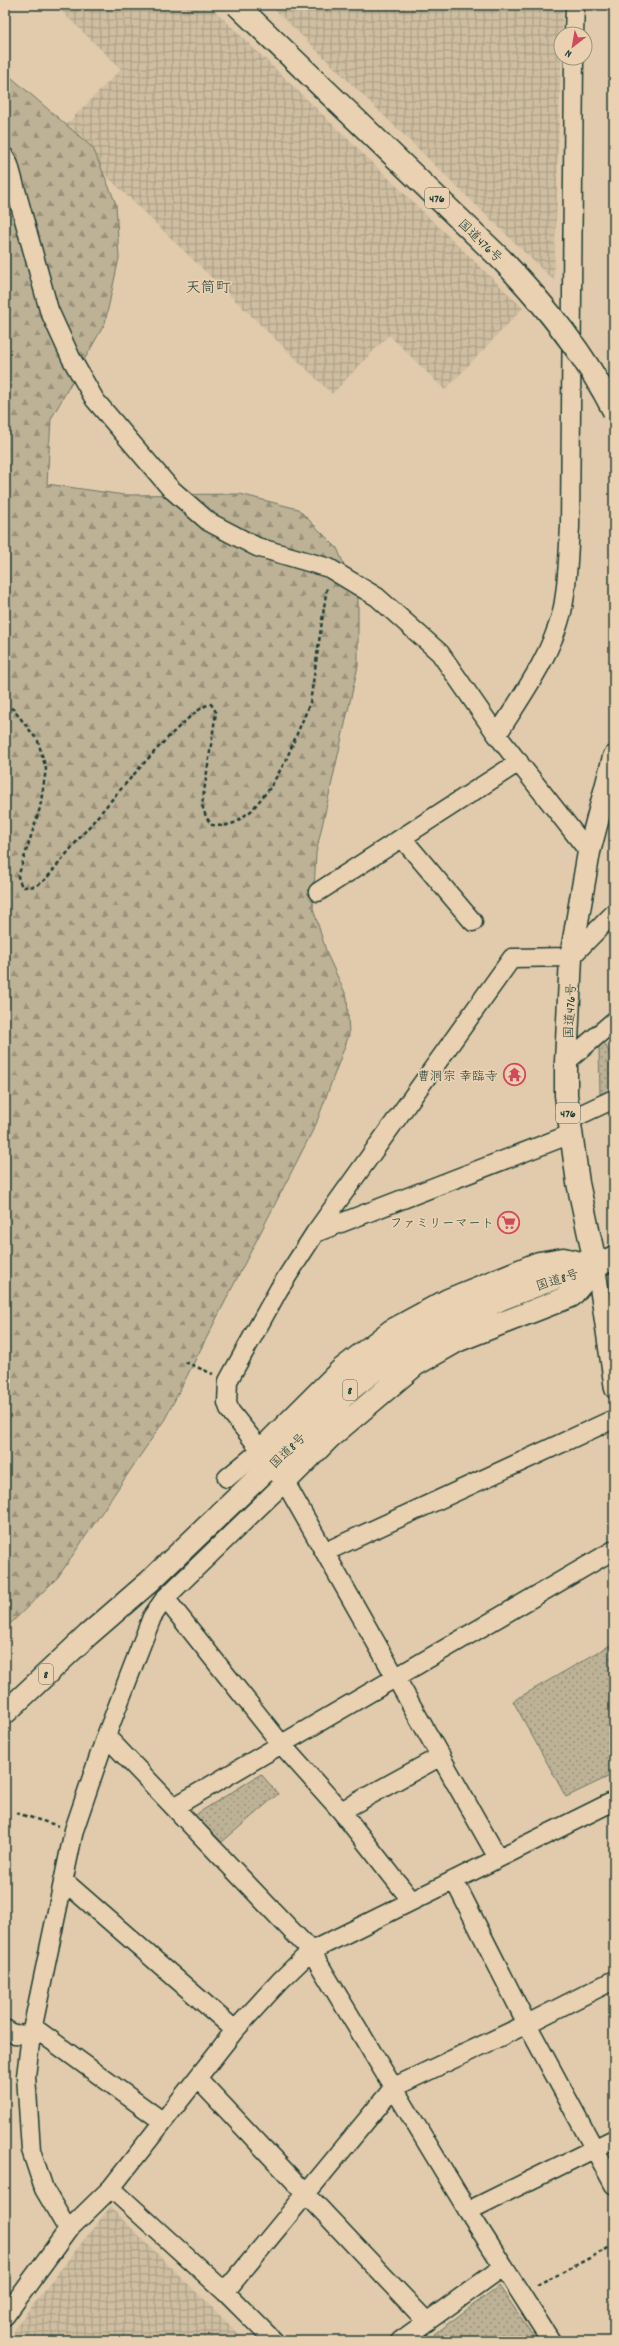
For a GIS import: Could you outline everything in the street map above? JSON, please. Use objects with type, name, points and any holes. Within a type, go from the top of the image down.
[{"type":"highway","name":"国道476号","points":[[237,5],[531,290],[556,320],[580,353],[599,383],[614,411]]},
{"type":"highway","name":"国道476号","points":[[605,1262],[578,1183],[566,1095],[566,1062],[571,957],[589,852],[614,757]]},
{"type":"highway","points":[[262,1453],[342,1370],[391,1331],[448,1300],[539,1263],[563,1259],[605,1262]]},
{"type":"highway","points":[[282,1478],[415,1365],[459,1340],[571,1296],[605,1262]]},
{"type":"highway","name":"国道8号","points":[[5,1713],[88,1635],[149,1582],[350,1390],[400,1350],[442,1327],[502,1299],[553,1279],[605,1262]]},
{"type":"street","points":[[574,26],[575,5]]},
{"type":"street","points":[[498,735],[549,645],[562,613],[566,584],[570,527],[574,66]]},
{"type":"street","points":[[5,157],[9,166],[49,310],[71,358],[95,400],[170,488],[209,522],[257,547],[329,568],[377,597],[440,653],[498,735],[589,852]]},
{"type":"street","points":[[318,892],[519,762]]},
{"type":"street","points":[[402,838],[473,922]]},
{"type":"street","points":[[227,1478],[262,1453],[230,1411],[227,1403],[228,1381],[279,1289],[315,1233],[512,958],[571,957],[614,913]]},
{"type":"street","points":[[566,1062],[614,1021]]},
{"type":"street","points":[[315,1233],[570,1127],[614,1098]]},
{"type":"street","points":[[605,1262],[614,1389]]},
{"type":"street","points":[[325,1552],[614,1419]]},
{"type":"street","points":[[68,2230],[44,2189],[31,2150],[26,2076],[32,2031],[74,1830],[106,1736],[152,1617],[165,1598],[282,1478],[498,1858]]},
{"type":"street","points":[[174,1807],[614,1550]]},
{"type":"street","points":[[165,1598],[282,1745],[341,1811],[411,1900]]},
{"type":"street","points":[[106,1736],[311,1951],[468,2211],[551,2341]]},
{"type":"street","points":[[341,1811],[441,1756]]},
{"type":"street","points":[[5,2316],[68,2230],[111,2188],[162,2121],[198,2079],[235,2030],[280,1981],[311,1951],[411,1900],[614,1801]]},
{"type":"street","points":[[63,1880],[235,2030]]},
{"type":"street","points":[[454,1880],[527,2024],[614,2185]]},
{"type":"street","points":[[225,2292],[394,2087],[527,2024],[614,1980]]},
{"type":"street","points":[[5,2028],[14,2034],[32,2031],[162,2121]]},
{"type":"street","points":[[198,2079],[307,2192],[427,2322]]},
{"type":"street","points":[[468,2211],[614,2139]]},
{"type":"street","points":[[111,2188],[225,2292],[274,2341]]},
{"type":"street","points":[[400,2341],[503,2267]]},
{"type":"path","points":[[5,704],[14,710],[38,741],[46,769],[40,808],[18,877],[22,887],[36,886],[46,879],[130,779],[192,714],[205,704],[211,704],[216,712],[202,805],[206,816],[212,825],[222,826],[234,824],[251,811],[270,788],[286,760],[310,703],[329,568]]},
{"type":"path","points":[[185,1362],[228,1381]]},
{"type":"path","points":[[16,1813],[74,1830]]},
{"type":"path","points":[[521,2295],[614,2245]]},
{"type":"shaded area","points":[[55,5],[209,5],[523,308],[445,390],[389,335],[332,394],[60,131],[121,69]]},
{"type":"shaded area","points":[[270,5],[563,5],[562,26],[553,26],[553,66],[561,66],[554,281]]},
{"type":"shaded area","points":[[110,2207],[246,2341],[16,2341],[13,2330]]},
{"type":"green space","points":[[5,72],[93,148],[116,204],[119,258],[105,323],[51,419],[47,484],[124,495],[240,494],[298,509],[337,548],[358,598],[358,666],[316,853],[313,908],[327,954],[347,997],[349,1035],[316,1124],[165,1419],[58,1577],[5,1629]]},
{"type":"green space","points":[[604,1042],[614,1062],[614,1089],[600,1094],[599,1046]]},
{"type":"green space","points":[[614,1643],[614,1774],[566,1797],[513,1701]]},
{"type":"green space","points":[[261,1774],[278,1794],[222,1842],[195,1815]]},
{"type":"green space","points":[[499,2286],[537,2341],[439,2341],[434,2334]]},
{"type":"place","name":"曹洞宗 幸臨寺","points":[[514,1075]]},
{"type":"place","name":"ファミリーマート","points":[[509,1222]]},
{"type":"district","name":"天筒町","points":[[208,287]]}]
